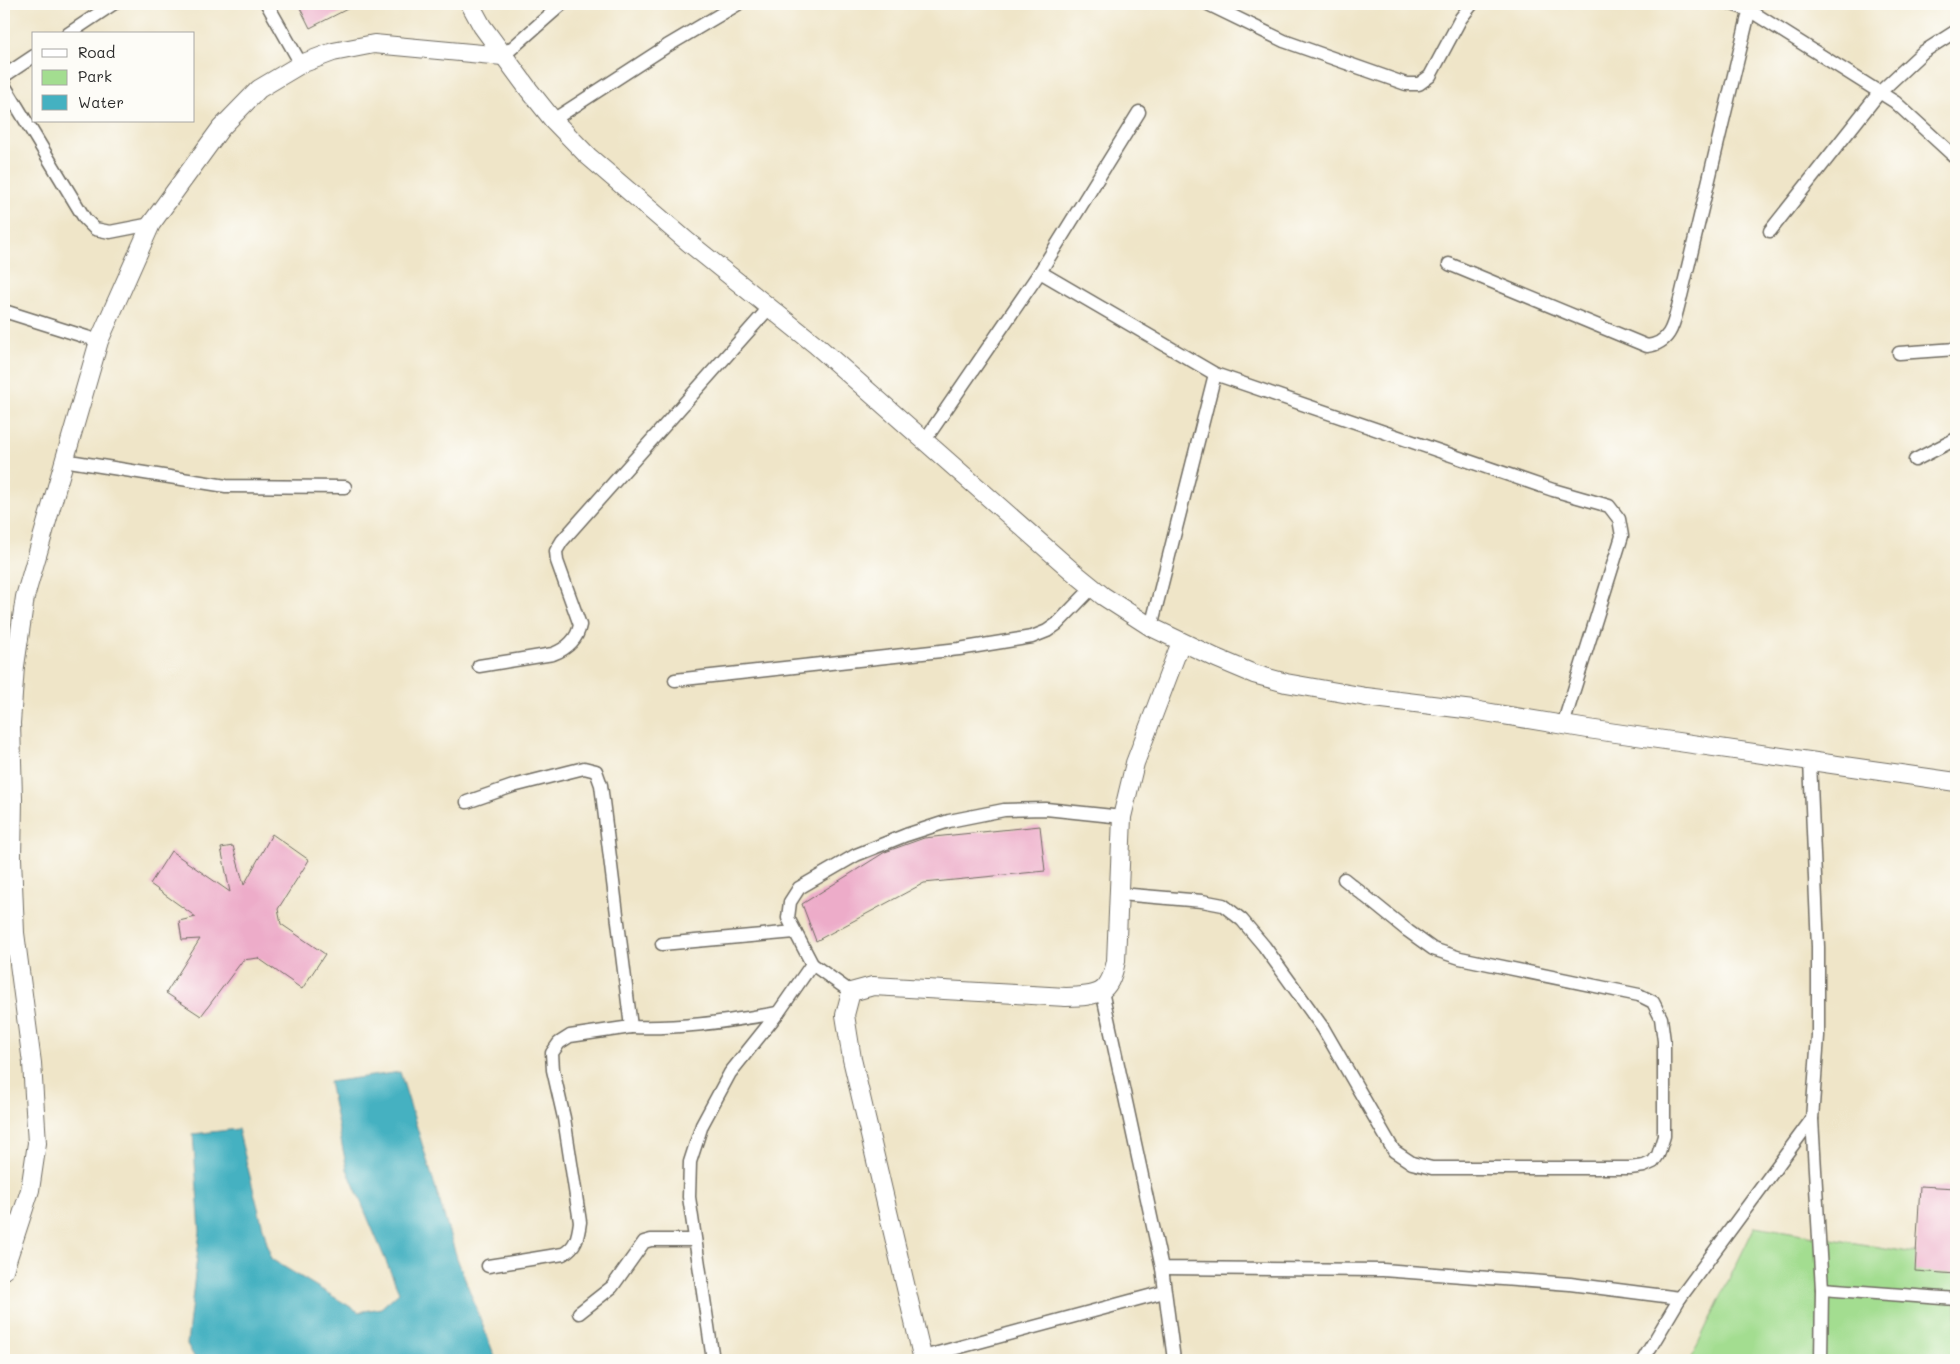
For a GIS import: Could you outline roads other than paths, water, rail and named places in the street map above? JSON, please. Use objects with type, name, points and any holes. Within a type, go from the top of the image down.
[{"type":"street","points":[[71,32],[113,4]]},
{"type":"street","points":[[267,4],[301,64]]},
{"type":"street","points":[[470,4],[502,56],[553,120],[588,156],[769,308],[816,345],[1093,588],[1151,627],[1254,674],[1294,685],[1366,698],[1473,710],[1563,725],[1956,782]]},
{"type":"street","points":[[4,1270],[30,1190],[37,1143],[32,1062],[15,933],[8,798],[15,666],[24,597],[63,460],[100,341],[151,224],[221,128],[259,89],[301,64],[332,52],[374,44],[502,56],[562,4]]},
{"type":"street","points":[[553,120],[666,46],[738,4]]},
{"type":"street","points":[[1208,4],[1284,41],[1406,84],[1419,84],[1430,76],[1462,18],[1472,4]]},
{"type":"street","points":[[1732,4],[1750,7],[1894,102],[1956,158]]},
{"type":"street","points":[[1449,264],[1647,346],[1658,345],[1668,336],[1684,286],[1750,7]]},
{"type":"street","points":[[1770,231],[1879,92],[1923,52],[1956,31]]},
{"type":"street","points":[[4,76],[32,57]]},
{"type":"street","points":[[4,86],[85,219],[95,229],[110,232],[151,224]]},
{"type":"street","points":[[925,440],[1040,272],[1139,112]]},
{"type":"street","points":[[1040,272],[1215,374],[1553,490],[1609,506],[1619,520],[1622,536],[1563,725]]},
{"type":"street","points":[[479,666],[553,654],[561,651],[571,643],[578,633],[580,625],[557,561],[556,551],[562,541],[769,308]]},
{"type":"street","points":[[4,311],[100,341]]},
{"type":"street","points":[[1899,353],[1956,349]]},
{"type":"street","points":[[1151,627],[1215,374]]},
{"type":"street","points":[[1915,460],[1956,439]]},
{"type":"street","points":[[63,460],[226,486],[345,487]]},
{"type":"street","points":[[676,680],[959,649],[1032,637],[1047,631],[1057,624],[1093,588]]},
{"type":"street","points":[[851,992],[873,986],[1066,997],[1085,996],[1102,991],[1113,979],[1116,961],[1122,817],[1135,763],[1181,642]]},
{"type":"street","points":[[1810,761],[1818,947],[1818,1036],[1812,1119],[1822,1289],[1821,1360]]},
{"type":"street","points":[[467,802],[513,786],[584,768],[596,771],[602,785],[631,1028]]},
{"type":"street","points":[[851,992],[812,964],[788,918],[790,902],[799,888],[856,855],[906,835],[949,821],[1004,810],[1046,809],[1122,817]]},
{"type":"street","points":[[1120,894],[1202,901],[1224,905],[1242,920],[1264,946],[1323,1028],[1394,1151],[1412,1163],[1432,1168],[1630,1168],[1644,1166],[1653,1162],[1658,1155],[1664,1136],[1664,1050],[1661,1018],[1653,1002],[1639,994],[1460,958],[1433,948],[1408,931],[1344,879]]},
{"type":"street","points":[[662,944],[795,932]]},
{"type":"street","points":[[713,1360],[688,1198],[690,1162],[702,1125],[730,1073],[778,1013],[812,964]]},
{"type":"street","points":[[1102,991],[1162,1268],[1174,1360]]},
{"type":"street","points":[[851,992],[845,1015],[852,1058],[923,1359],[1164,1292]]},
{"type":"street","points":[[488,1266],[563,1254],[572,1249],[577,1239],[580,1222],[564,1118],[553,1070],[552,1053],[559,1042],[570,1036],[631,1028],[698,1026],[778,1013]]},
{"type":"street","points":[[1643,1360],[1680,1298],[1812,1119]]},
{"type":"street","points":[[579,1313],[612,1287],[644,1242],[651,1240],[695,1240]]},
{"type":"street","points":[[1162,1268],[1383,1270],[1570,1284],[1680,1298]]},
{"type":"street","points":[[1822,1289],[1956,1299]]},
{"type":"water","points":[[400,1072],[457,1258],[496,1360],[196,1360],[187,1344],[200,1231],[193,1134],[238,1129],[271,1259],[359,1312],[381,1308],[399,1292],[347,1169],[329,1082]]}]
